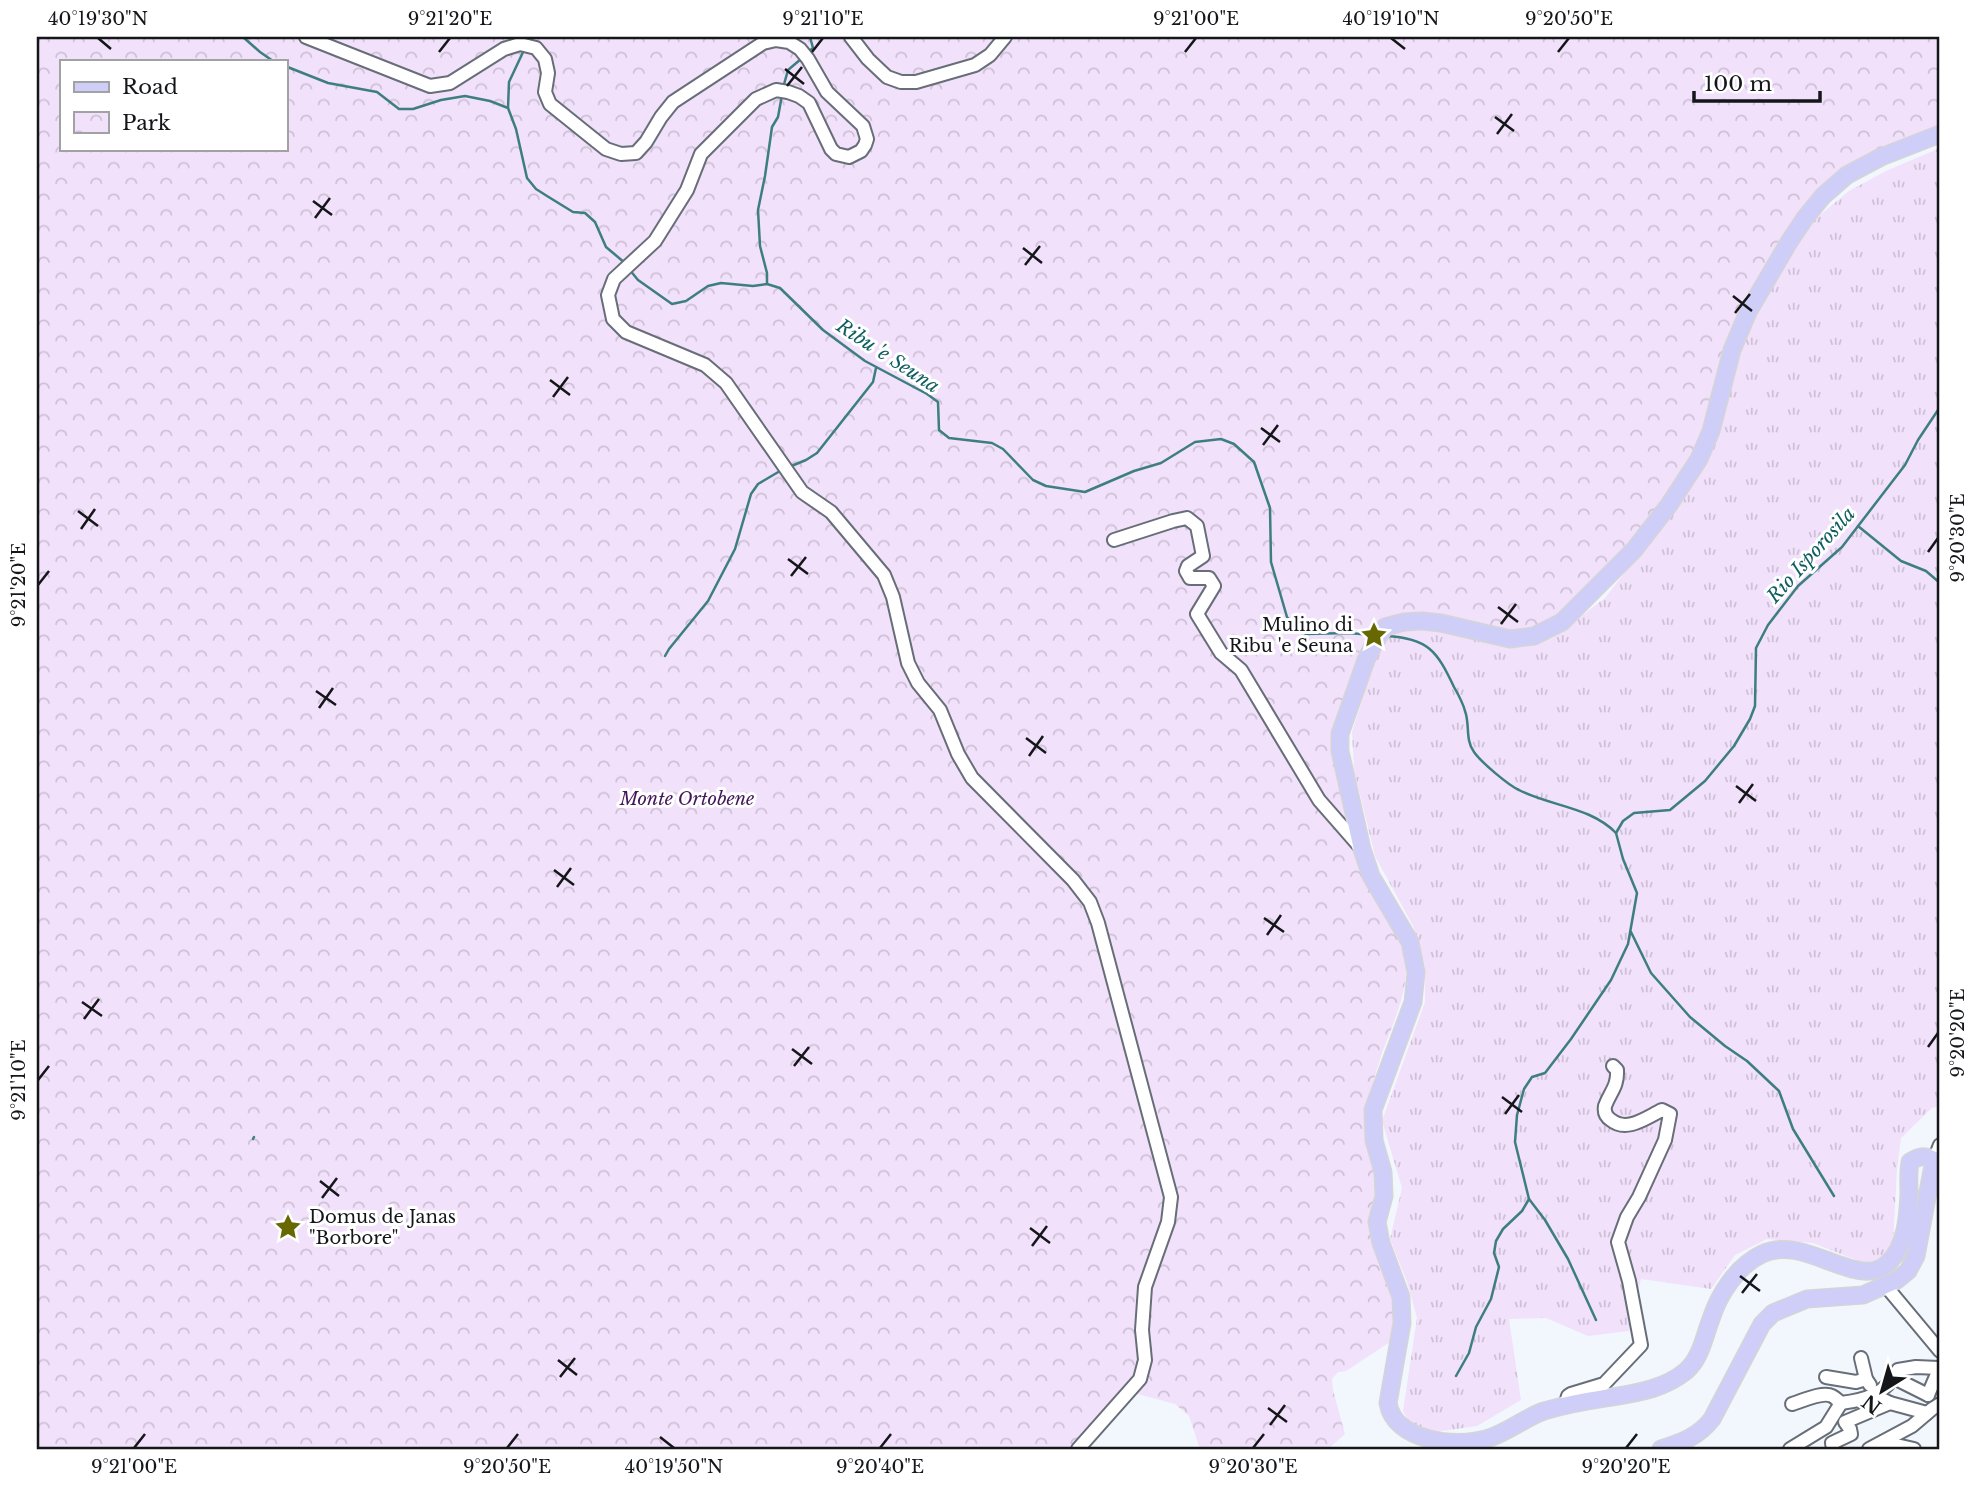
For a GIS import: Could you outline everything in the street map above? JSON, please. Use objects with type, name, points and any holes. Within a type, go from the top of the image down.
[{"type":"main road","points":[[1661,1449],[1688,1441],[1705,1428],[1762,1324],[1773,1313],[1807,1298],[1863,1295],[1897,1280],[1908,1271],[1916,1256],[1937,1153],[1918,1157],[1910,1162],[1909,1195],[1902,1244],[1886,1266],[1868,1272],[1802,1251],[1777,1249],[1761,1254],[1747,1264],[1718,1299],[1700,1354],[1689,1369],[1675,1379],[1652,1390],[1543,1411],[1485,1440],[1449,1442],[1416,1436],[1400,1426],[1389,1413],[1388,1403],[1402,1323],[1401,1297],[1381,1243],[1377,1222],[1384,1196],[1383,1172],[1374,1140],[1373,1110],[1413,1002],[1416,972],[1410,942],[1371,876],[1362,849],[1340,751],[1340,733],[1366,660],[1385,628],[1404,622],[1432,622],[1510,639],[1534,636],[1562,622],[1634,550],[1669,505],[1699,458],[1711,430],[1732,350],[1748,312],[1805,218],[1823,197],[1847,176],[1881,157],[1940,134]]},
{"type":"street","points":[[306,37],[430,86],[450,83],[504,49],[520,44],[536,48],[545,59],[548,73],[545,92],[550,104],[606,149],[621,154],[636,153],[673,102],[763,43],[775,39],[789,42],[804,54],[827,92],[863,126],[867,139],[861,151],[849,156],[836,154],[809,103],[799,96],[781,91],[756,99],[701,154],[687,190],[655,241],[614,279],[608,295],[613,319],[626,332],[705,365],[726,383],[802,492],[831,512],[884,575],[893,597],[908,663],[918,683],[940,710],[958,754],[972,778],[1073,880],[1090,902],[1098,923],[1171,1197],[1171,1209],[1144,1287],[1142,1330],[1145,1360],[1140,1380],[1078,1449]]},
{"type":"street","points":[[852,37],[868,59],[887,77],[901,82],[916,82],[975,65],[990,55],[1006,37]]},
{"type":"street","points":[[1114,540],[1187,518],[1197,526],[1203,556],[1188,566],[1186,572],[1190,578],[1209,578],[1214,586],[1197,614],[1221,653],[1241,670],[1319,800],[1362,849]]},
{"type":"street","points":[[1565,1406],[1567,1396],[1604,1384],[1641,1345],[1629,1281],[1618,1242],[1627,1217],[1639,1198],[1665,1140],[1670,1114],[1662,1110],[1630,1126],[1616,1124],[1609,1119],[1605,1114],[1605,1107],[1618,1080],[1617,1070],[1613,1066]]},
{"type":"street","points":[[1885,1285],[1940,1351]]},
{"type":"street","points":[[1861,1358],[1866,1379],[1874,1395],[1890,1403],[1935,1410]]},
{"type":"street","points":[[1790,1449],[1826,1426],[1856,1401],[1882,1391],[1898,1370],[1903,1368],[1940,1368],[1928,1395]]},
{"type":"street","points":[[1826,1377],[1856,1382],[1866,1379]]},
{"type":"street","points":[[1894,1378],[1928,1395],[1935,1410]]},
{"type":"street","points":[[1792,1404],[1817,1395],[1833,1396],[1851,1434],[1832,1443],[1833,1449]]},
{"type":"street","points":[[1840,1413],[1890,1403]]},
{"type":"street","points":[[1869,1449],[1935,1410]]},
{"type":"street","points":[[1883,1442],[1914,1449]]},
{"type":"green space","name":"Monte Ortobene","points":[[37,37],[1940,37],[1940,128],[1798,215],[1773,251],[1748,298],[1698,448],[1651,516],[1605,570],[1568,606],[1533,630],[1497,631],[1391,620],[1343,704],[1355,851],[1368,885],[1399,937],[1406,966],[1402,997],[1364,1113],[1375,1179],[1371,1231],[1393,1304],[1390,1342],[1346,1371],[1338,1372],[1332,1379],[1345,1434],[1328,1449],[1200,1449],[1189,1416],[1175,1404],[1134,1393],[1067,1449],[37,1449]]},
{"type":"green space","points":[[1940,148],[1940,1106],[1932,1108],[1901,1138],[1893,1242],[1882,1258],[1864,1263],[1813,1243],[1767,1239],[1735,1255],[1711,1289],[1641,1279],[1629,1331],[1588,1336],[1546,1318],[1509,1319],[1521,1400],[1477,1426],[1435,1432],[1410,1423],[1403,1411],[1417,1318],[1407,1282],[1390,1239],[1402,1188],[1382,1121],[1425,1002],[1425,967],[1413,926],[1375,856],[1354,770],[1352,732],[1375,660],[1390,631],[1455,631],[1512,646],[1552,638],[1605,598],[1674,509],[1717,440],[1738,351],[1756,307],[1799,237],[1814,220],[1849,191],[1886,171]]},
{"type":"waterway","name":"Ribu 'e Seuna","points":[[243,37],[272,60]]},
{"type":"waterway","points":[[808,52],[813,48],[810,37]]},
{"type":"waterway","points":[[508,108],[509,82],[524,50]]},
{"type":"waterway","points":[[783,88],[788,70],[801,59]]},
{"type":"waterway","name":"Ribu 'e Seuna","points":[[287,67],[328,83],[377,92],[399,109],[413,109],[465,96],[508,108],[516,129],[527,178],[536,189],[573,212],[585,213],[595,222],[606,247],[625,263]]},
{"type":"waterway","points":[[767,283],[760,246],[758,210],[772,127],[778,117],[782,95]]},
{"type":"waterway","name":"Ribu 'e Seuna","points":[[629,269],[638,280],[672,304],[686,301],[708,286],[721,283],[753,286],[767,284],[780,288],[823,330],[865,361],[938,402],[939,430],[949,438],[992,443],[1003,449],[1033,480],[1046,486],[1085,492],[1134,471],[1161,463],[1195,442],[1221,439],[1234,444],[1254,462],[1270,508],[1271,562],[1287,617],[1306,634],[1373,635]]},
{"type":"waterway","points":[[789,467],[817,453],[873,382],[876,368]]},
{"type":"waterway","name":"Rio Isporosila","points":[[1596,1320],[1568,1259],[1529,1199],[1515,1142],[1517,1115],[1524,1089],[1532,1077],[1545,1073],[1571,1039],[1611,980],[1628,944],[1637,893],[1616,833],[1623,821],[1634,813],[1670,810],[1705,781],[1734,746],[1755,706],[1756,648],[1768,625],[1798,586],[1842,547],[1905,465],[1940,407]]},
{"type":"waterway","points":[[665,656],[708,601],[735,549],[751,494],[758,484],[780,471]]},
{"type":"waterway","points":[[1858,526],[1901,561],[1926,571],[1940,583]]},
{"type":"waterway","name":"Ribu 'e Seuna","points":[[1386,636],[1412,640],[1436,656],[1463,705],[1471,747],[1495,773],[1519,790],[1582,812],[1606,824],[1616,833]]},
{"type":"waterway","points":[[1631,932],[1651,973],[1690,1017],[1747,1061],[1779,1091],[1793,1129],[1834,1196]]},
{"type":"waterway","points":[[1456,1376],[1469,1353],[1476,1327],[1491,1299],[1499,1267],[1494,1253],[1496,1241],[1529,1199]]},
{"type":"place","name":"Mulino di Ribu 'e Seuna","points":[[1374,635]]},
{"type":"place","name":"Domus de Janas \"Borbore\"","points":[[288,1227]]}]
